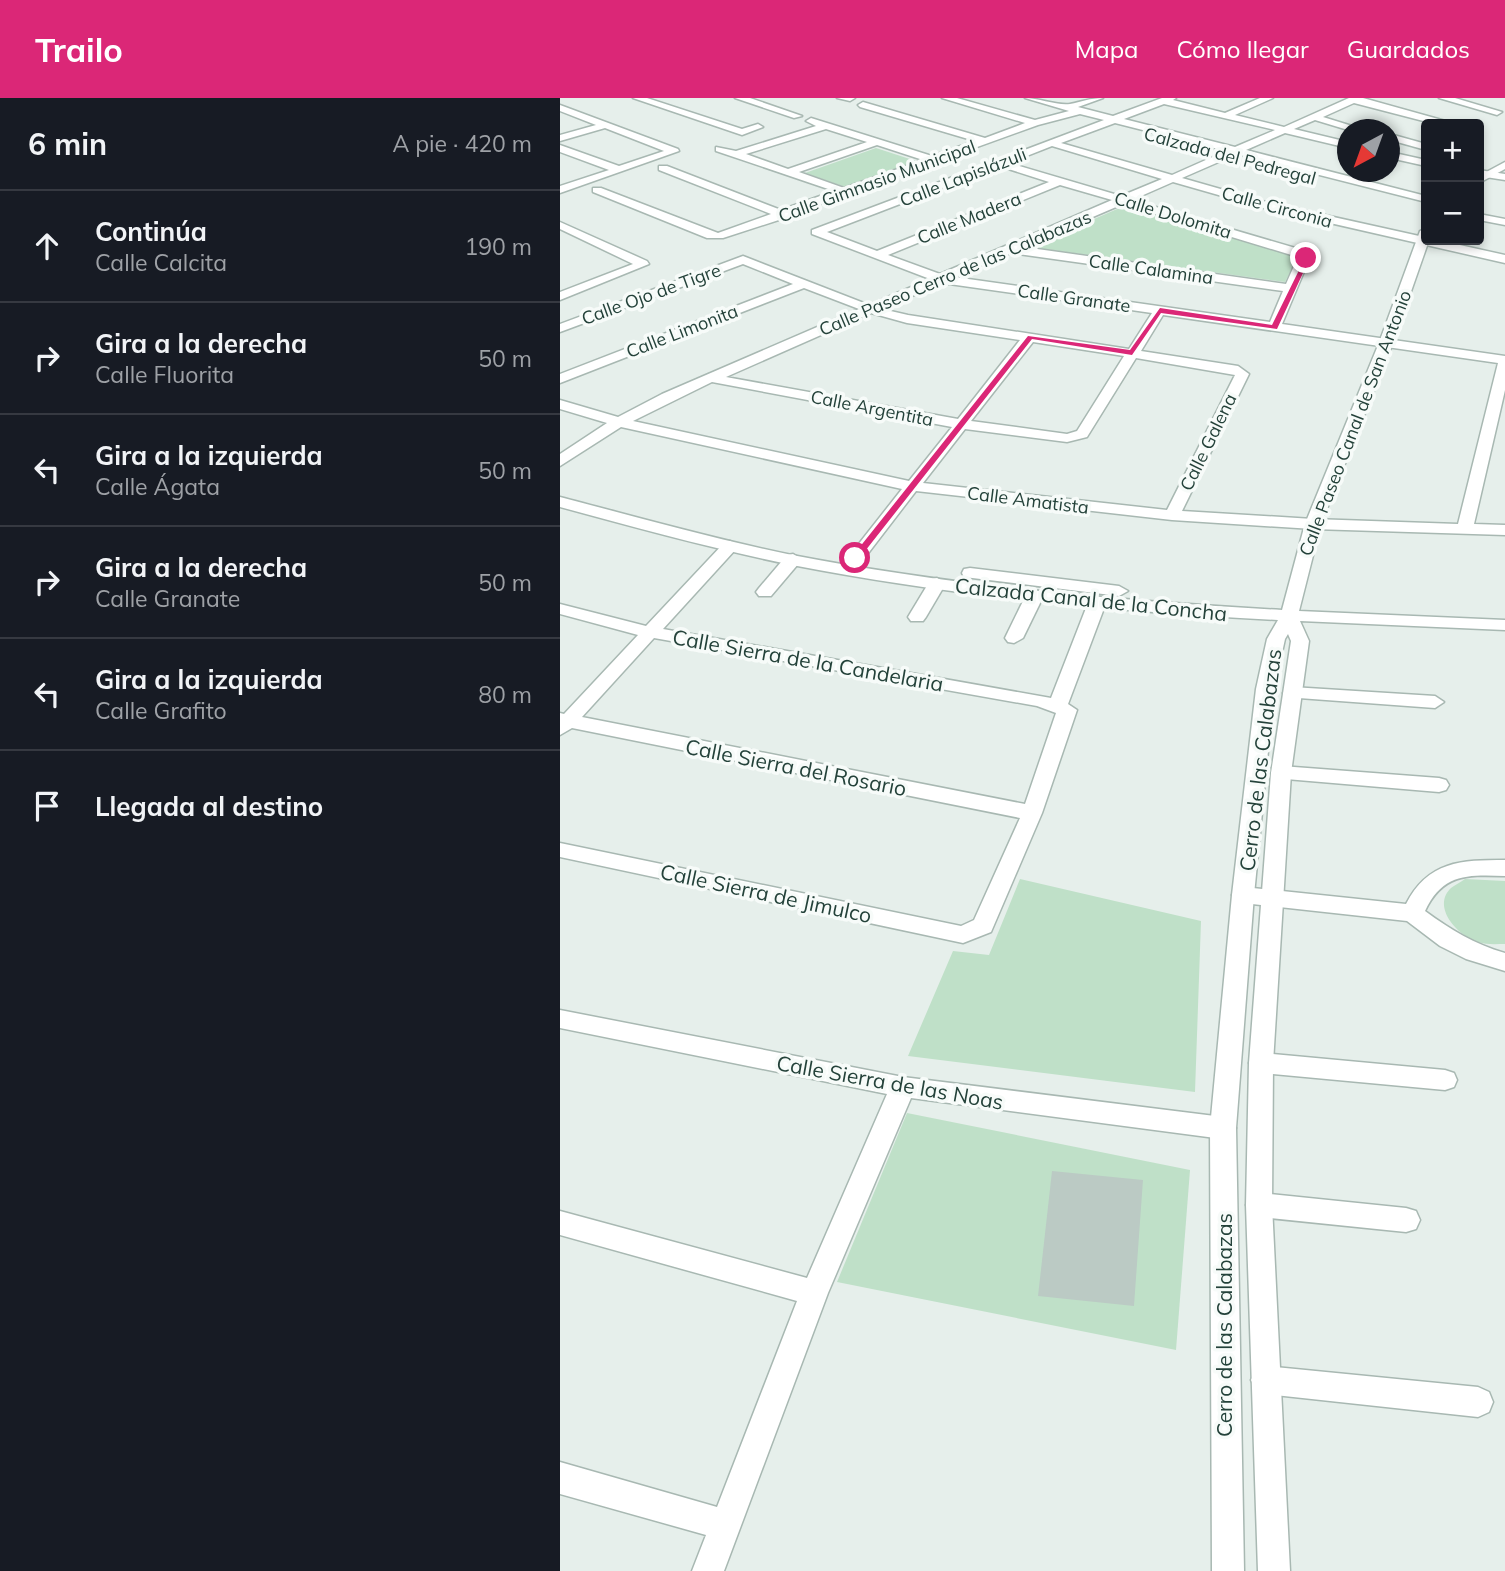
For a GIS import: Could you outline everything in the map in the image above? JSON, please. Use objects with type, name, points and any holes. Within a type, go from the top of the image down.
[{"type":"street","points":[[638,98],[742,132],[758,127]]},
{"type":"street","points":[[740,98],[797,116],[779,121]]},
{"type":"street","points":[[842,98],[850,98]]},
{"type":"street","points":[[947,98],[1035,123]]},
{"type":"street","name":"Calzada del Pedregal","points":[[1030,98],[1113,121],[1124,128],[1421,197]]},
{"type":"street","name":"Calle Gimnasio Municipal","points":[[597,190],[719,236],[785,215],[1098,98]]},
{"type":"street","name":"Calle Gimnasio Municipal","points":[[1035,123],[1080,112],[1102,104],[1109,98]]},
{"type":"street","points":[[1225,116],[1268,98]]},
{"type":"street","points":[[1444,98],[1497,112],[1485,120]]},
{"type":"street","points":[[1168,99],[1283,131],[1337,143]]},
{"type":"street","name":"Calle Lapislázuli","points":[[816,232],[1168,99]]},
{"type":"street","points":[[1355,99],[1428,119]]},
{"type":"street","name":"Calle Paseo Cerro de las Calabazas","points":[[560,461],[619,422],[710,378],[1355,99]]},
{"type":"street","points":[[863,105],[986,141]]},
{"type":"street","points":[[560,108],[674,150],[560,190]]},
{"type":"street","points":[[1314,117],[1337,124]]},
{"type":"street","points":[[811,121],[934,160]]},
{"type":"street","points":[[560,138],[606,125]]},
{"type":"street","points":[[737,155],[827,126]]},
{"type":"street","points":[[1400,140],[1421,146]]},
{"type":"street","points":[[789,173],[877,142]]},
{"type":"street","name":"Calle Circonia","points":[[1051,144],[1264,205],[1421,236]]},
{"type":"street","points":[[560,148],[619,170]]},
{"type":"street","points":[[720,149],[847,192]]},
{"type":"street","points":[[1403,158],[1421,149]]},
{"type":"street","name":"Calzada del Pedregal","points":[[1231,154],[1359,192],[1421,205]]},
{"type":"street","points":[[1400,157],[1421,162]]},
{"type":"street","name":"Calle Dolomita","points":[[999,163],[1305,255],[1292,289]]},
{"type":"street","points":[[1484,175],[1505,165]]},
{"type":"street","points":[[663,168],[785,215]]},
{"type":"street","points":[[1484,176],[1505,177]]},
{"type":"street","name":"Calle Madera","points":[[877,255],[1060,181]]},
{"type":"street","points":[[1484,210],[1505,214]]},
{"type":"street","points":[[1484,218],[1505,222]]},
{"type":"street","points":[[560,225],[643,264],[560,296]]},
{"type":"street","name":"Calle Granate","points":[[816,232],[942,279],[1505,361]]},
{"type":"street","name":"Calle Paseo Canal de San Antonio","points":[[1290,611],[1314,524],[1386,343],[1421,245]]},
{"type":"street","name":"Calle Circonia","points":[[1453,245],[1505,259]]},
{"type":"street","name":"Calle Calamina","points":[[1011,249],[1292,289]]},
{"type":"street","name":"Calle Ojo de Tigre","points":[[560,328],[743,260],[804,284]]},
{"type":"street","points":[[560,284],[575,291]]},
{"type":"street","points":[[804,284],[869,309],[907,319],[1132,353],[1160,310]]},
{"type":"street","name":"Calle Limonita","points":[[560,379],[804,284]]},
{"type":"street","points":[[1274,327],[1292,289]]},
{"type":"street","points":[[851,563],[1030,337]]},
{"type":"street","name":"Calle Argentita","points":[[710,378],[961,424],[1067,438],[1082,434],[1132,353]]},
{"type":"street","name":"Calle Galena","points":[[1132,353],[1238,370],[1242,374],[1172,515]]},
{"type":"street","points":[[1465,529],[1505,361]]},
{"type":"street","name":"Calle Amatista","points":[[560,404],[619,422],[912,486],[1172,515],[1314,524],[1505,530]]},
{"type":"street","name":"Calzada Canal de la Concha","points":[[560,492],[937,583],[1034,597],[1097,603],[1290,611],[1505,625]]},
{"type":"street","name":"Calzada Canal de la Concha","points":[[560,502],[730,546],[793,559],[1290,611],[1505,612]]},
{"type":"street","points":[[563,723],[730,546]]},
{"type":"street","points":[[765,592],[793,559]]},
{"type":"street","points":[[917,617],[937,583]]},
{"type":"street","points":[[1014,638],[1034,597]]},
{"type":"street","points":[[1032,813],[1067,710],[1058,704],[1097,603]]},
{"type":"street","name":"Calle Sierra de la Candelaria","points":[[560,608],[649,632],[1058,704]]},
{"type":"street","name":"Cerro de las Calabazas","points":[[1274,1571],[1259,1205],[1261,1063],[1281,773],[1300,640],[1290,611]]},
{"type":"street","name":"Cerro de las Calabazas","points":[[1228,1571],[1223,1128],[1243,895],[1265,689],[1276,639],[1290,611]]},
{"type":"street","points":[[1292,693],[1435,702]]},
{"type":"street","name":"Calle Sierra del Rosario","points":[[563,723],[1032,813]]},
{"type":"street","points":[[1281,773],[1439,785]]},
{"type":"street","name":"Calle Sierra de Jimulco","points":[[560,850],[963,935],[983,926],[1032,813]]},
{"type":"street","points":[[1413,913],[1418,899],[1443,875],[1461,867],[1505,868]]},
{"type":"street","points":[[1243,895],[1413,913],[1448,940],[1474,953],[1505,962]]},
{"type":"street","name":"Calle Sierra de las Noas","points":[[560,1019],[903,1087],[1223,1128]]},
{"type":"street","points":[[1261,1063],[1445,1080]]},
{"type":"street","points":[[708,1571],[814,1293],[903,1087]]},
{"type":"street","points":[[1259,1205],[1406,1220]]},
{"type":"street","points":[[560,1223],[814,1293]]},
{"type":"street","points":[[1266,1380],[1478,1402]]},
{"type":"street","points":[[560,1478],[726,1525]]},
{"type":"green space","points":[[876,148],[916,161],[845,187],[805,173]]},
{"type":"green space","points":[[1124,206],[1298,256],[1285,282],[1030,247]]},
{"type":"green space","points":[[1020,879],[1201,921],[1195,1092],[908,1056],[953,951],[989,955]]},
{"type":"green space","points":[[1465,879],[1505,881],[1505,944],[1484,944],[1470,939],[1455,927],[1445,912],[1446,896],[1451,888]]},
{"type":"green space","points":[[907,1113],[1190,1170],[1176,1350],[837,1282]]},
{"type":"building","points":[[1052,1171],[1143,1180],[1134,1306],[1038,1296]]},
{"type":"route","points":[[855,558],[1030,337],[1132,353],[1160,310],[1274,327],[1306,258]]}]
